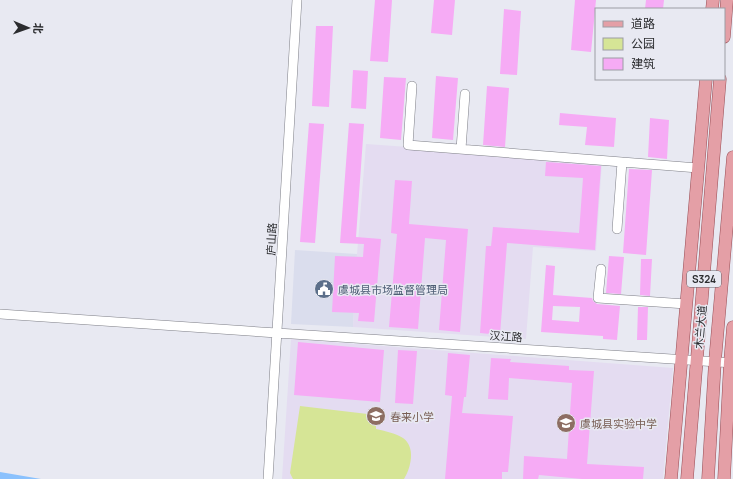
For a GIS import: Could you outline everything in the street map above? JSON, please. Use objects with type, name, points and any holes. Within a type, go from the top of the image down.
[{"type":"main road","points":[[725,25],[727,0]]},
{"type":"main road","points":[[671,479],[706,80]]},
{"type":"main road","name":"木兰大道","points":[[687,479],[720,80]]},
{"type":"main road","name":"木兰大道","points":[[708,479],[715,361],[733,157]]},
{"type":"main road","points":[[724,479],[733,327]]},
{"type":"street","name":"庐山路","points":[[268,479],[297,0]]},
{"type":"street","points":[[412,86],[408,145],[698,168]]},
{"type":"street","points":[[461,149],[465,94]]},
{"type":"street","points":[[617,229],[622,162]]},
{"type":"street","points":[[601,269],[598,298],[686,304]]},
{"type":"street","name":"汉江路","points":[[0,314],[277,334],[731,362]]},
{"type":"shaded area","points":[[366,144],[602,161],[596,251],[533,247],[526,339],[353,327]]},
{"type":"shaded area","name":"虞城县市场监督管理局","points":[[295,250],[357,254],[353,327],[291,324]]},
{"type":"shaded area","points":[[291,339],[673,368],[663,479],[282,479]]},
{"type":"green space","points":[[300,406],[376,415],[376,429],[400,436],[410,447],[410,464],[404,479],[293,479],[290,473]]},
{"type":"water","points":[[0,472],[41,479],[0,479]]},
{"type":"building","points":[[375,0],[392,0],[388,62],[370,61]]},
{"type":"building","points":[[434,0],[455,0],[452,35],[431,33]]},
{"type":"building","points":[[575,0],[596,0],[591,52],[571,50]]},
{"type":"building","points":[[646,0],[664,0],[663,8],[645,8]]},
{"type":"building","points":[[504,9],[521,11],[517,75],[500,74]]},
{"type":"building","points":[[316,26],[333,26],[329,107],[312,106]]},
{"type":"building","points":[[353,70],[368,71],[366,109],[351,108]]},
{"type":"building","points":[[436,76],[458,78],[453,140],[432,138]]},
{"type":"building","points":[[384,77],[406,78],[401,140],[380,138]]},
{"type":"building","points":[[487,86],[509,88],[505,147],[483,145]]},
{"type":"building","points":[[560,113],[616,118],[614,147],[585,145],[587,127],[559,125]]},
{"type":"building","points":[[650,118],[669,120],[667,159],[648,157]]},
{"type":"building","points":[[309,123],[324,124],[315,243],[300,242]]},
{"type":"building","points":[[349,123],[364,124],[356,237],[381,239],[374,322],[358,321],[359,313],[332,312],[335,256],[363,257],[364,244],[340,243]]},
{"type":"building","points":[[546,162],[601,166],[595,250],[507,243],[500,335],[480,333],[486,246],[491,246],[493,227],[579,233],[583,178],[545,176]]},
{"type":"building","points":[[629,169],[652,170],[646,255],[623,253]]},
{"type":"building","points":[[395,180],[412,181],[409,224],[468,229],[460,332],[439,330],[446,240],[425,238],[418,329],[389,327],[397,234],[391,233]]},
{"type":"building","points":[[609,256],[624,257],[621,294],[606,293]]},
{"type":"building","points":[[641,259],[652,259],[650,296],[640,295]]},
{"type":"building","points":[[546,265],[555,266],[553,295],[592,298],[597,304],[620,306],[617,340],[603,339],[603,336],[541,332]],"holes":[[[553,306],[580,307],[579,322],[552,320]]]},
{"type":"building","points":[[638,307],[648,307],[647,340],[637,340]]},
{"type":"building","points":[[298,342],[384,350],[380,402],[294,395]]},
{"type":"building","points":[[398,350],[417,351],[413,404],[395,403]]},
{"type":"building","points":[[448,353],[470,355],[466,397],[464,397],[462,413],[513,416],[508,472],[502,472],[502,479],[445,479],[452,396],[445,395]]},
{"type":"building","points":[[491,358],[511,359],[510,362],[569,366],[569,370],[594,371],[587,464],[644,467],[643,479],[582,479],[539,475],[538,479],[523,479],[524,456],[567,459],[572,383],[509,378],[508,400],[488,399]]},
{"type":"place","name":"虞城县市场监督管理局","points":[[324,289]]},
{"type":"place","name":"春来小学","points":[[376,416]]},
{"type":"place","name":"虞城县实验中学","points":[[566,423]]}]
